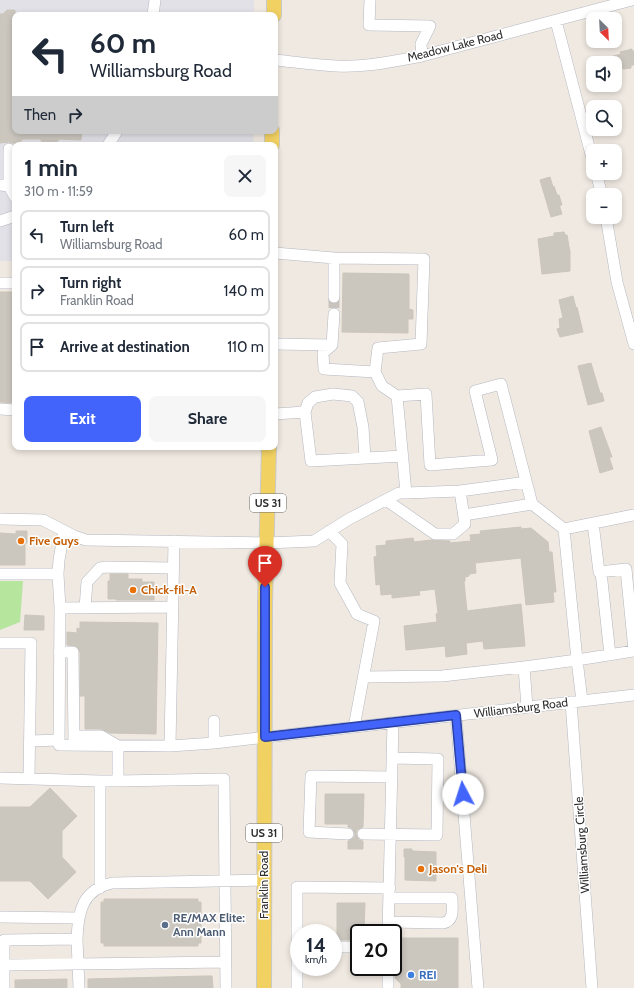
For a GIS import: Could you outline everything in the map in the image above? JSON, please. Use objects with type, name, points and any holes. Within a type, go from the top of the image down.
[{"type":"main road","points":[[274,0],[274,12]]},
{"type":"main road","name":"Franklin Road","points":[[264,988],[265,603],[269,450]]},
{"type":"street","points":[[153,12],[155,0]]},
{"type":"street","points":[[370,0],[369,25],[430,26],[421,44],[422,56]]},
{"type":"street","name":"Meadow Lake Road","points":[[278,60],[337,66],[361,65],[422,56],[632,0]]},
{"type":"street","points":[[556,21],[588,144]]},
{"type":"street","points":[[9,149],[4,186],[12,194]]},
{"type":"street","points":[[0,221],[12,217]]},
{"type":"street","points":[[607,224],[617,282],[634,344]]},
{"type":"street","points":[[278,254],[334,258],[424,259],[421,344],[378,348],[375,372],[382,386],[397,396],[426,394],[430,465],[492,460],[475,391],[501,384],[532,504],[564,529],[634,515]]},
{"type":"street","points":[[334,258],[334,296]]},
{"type":"street","points":[[0,283],[12,283]]},
{"type":"street","points":[[334,314],[332,345],[323,353],[324,369],[375,372]]},
{"type":"street","points":[[278,344],[332,345]]},
{"type":"street","points":[[365,458],[363,427],[358,402],[352,396],[333,394],[315,397],[308,403],[305,412],[311,460],[365,458],[403,456]]},
{"type":"street","points":[[397,396],[406,493]]},
{"type":"street","points":[[0,409],[12,410]]},
{"type":"street","points":[[278,414],[305,412]]},
{"type":"street","points":[[0,518],[43,520],[86,540],[267,543],[314,541],[349,518],[399,493],[460,491],[526,482]]},
{"type":"street","points":[[386,500],[435,534],[453,534],[465,524],[460,491]]},
{"type":"street","points":[[464,515],[532,504]]},
{"type":"street","points":[[593,523],[599,572],[601,572],[610,655]]},
{"type":"street","name":"Williamsburg Circle","points":[[564,529],[577,660],[576,701],[592,988]]},
{"type":"street","points":[[30,741],[59,740],[60,608],[58,574],[64,531]]},
{"type":"street","points":[[329,531],[342,544],[340,583],[357,614],[374,621],[354,727]]},
{"type":"street","points":[[170,746],[174,541]]},
{"type":"street","points":[[85,608],[87,582],[100,568],[173,568]]},
{"type":"street","points":[[364,677],[442,676],[577,660],[634,650],[626,569],[601,572]]},
{"type":"street","points":[[0,574],[58,574]]},
{"type":"street","points":[[60,608],[172,607]]},
{"type":"street","points":[[0,643],[31,643],[29,779]]},
{"type":"street","points":[[60,652],[73,652],[74,740]]},
{"type":"street","points":[[524,667],[527,707]]},
{"type":"street","points":[[60,685],[74,685]]},
{"type":"street","name":"Williamsburg Road","points":[[59,740],[59,745],[74,740],[118,746],[170,746],[214,743],[634,694]]},
{"type":"street","points":[[59,714],[74,714]]},
{"type":"street","points":[[456,715],[478,988]]},
{"type":"street","points":[[214,721],[214,743]]},
{"type":"street","points":[[389,924],[392,722]]},
{"type":"street","points":[[118,746],[118,781]]},
{"type":"street","points":[[363,834],[438,835],[438,759],[392,758]]},
{"type":"street","points":[[348,834],[309,832],[310,776],[392,777]]},
{"type":"street","points":[[0,778],[100,781],[224,780],[226,988]]},
{"type":"street","points":[[100,781],[100,888]]},
{"type":"street","points":[[79,988],[77,938],[78,918],[84,903],[100,888],[112,883],[224,882],[264,880]]},
{"type":"street","points":[[298,924],[297,887],[452,898],[451,920],[443,923],[402,927]]},
{"type":"street","points":[[0,917],[78,918]]},
{"type":"street","points":[[4,988],[2,940],[77,938]]},
{"type":"street","points":[[4,965],[226,962]]},
{"type":"street","points":[[297,976],[297,988]]},
{"type":"street","points":[[388,976],[388,988]]},
{"type":"shaded area","points":[[0,0],[254,0],[254,12],[12,12],[12,134],[254,134],[253,142],[12,142],[12,261],[0,261]]},
{"type":"green space","points":[[0,581],[23,581],[20,622],[0,630]]},
{"type":"building","points":[[7,10],[15,10],[15,12],[12,12],[12,134],[82,134],[81,140],[59,139],[57,142],[42,142],[40,139],[23,139],[20,142],[0,143],[0,14],[3,14]]},
{"type":"building","points":[[632,49],[632,51],[634,51],[634,65],[631,65],[631,68],[623,69],[622,56],[614,56],[621,54],[620,52]]},
{"type":"building","points":[[550,177],[562,205],[560,205],[560,208],[562,214],[551,217],[540,180]]},
{"type":"building","points":[[564,232],[565,235],[567,235],[570,252],[570,271],[542,274],[538,239],[554,236],[554,233]]},
{"type":"building","points":[[343,273],[409,274],[409,309],[413,310],[413,319],[408,319],[408,333],[342,332]]},
{"type":"building","points":[[0,292],[12,292],[12,403],[0,402]]},
{"type":"building","points":[[573,296],[583,332],[560,337],[557,329],[560,328],[559,319],[563,318],[559,300]]},
{"type":"building","points":[[591,363],[604,401],[588,405],[578,366]]},
{"type":"building","points":[[601,427],[612,457],[609,457],[613,469],[600,473],[589,431]]},
{"type":"building","points":[[521,527],[521,529],[531,528],[548,542],[549,552],[552,552],[556,592],[553,592],[554,602],[526,605],[521,558],[475,563],[476,573],[469,574],[469,576],[465,577],[464,582],[467,611],[521,604],[525,646],[484,649],[483,641],[466,643],[467,654],[446,657],[445,646],[406,650],[404,626],[437,622],[436,614],[438,613],[435,589],[419,591],[420,595],[392,598],[392,594],[381,595],[380,584],[376,585],[374,557],[377,556],[376,546],[386,545],[386,541],[413,538],[414,542],[431,540],[450,541],[450,543],[471,541],[470,535],[481,534],[480,531]]},
{"type":"building","points":[[16,531],[27,531],[27,543],[25,543],[25,565],[0,565],[0,533],[16,534]]},
{"type":"building","name":"Chick-fil-A","points":[[110,574],[128,574],[128,579],[142,579],[142,582],[154,582],[154,587],[157,587],[157,594],[154,594],[154,600],[108,599],[108,581],[110,581]]},
{"type":"building","points":[[25,615],[44,616],[44,630],[24,630]]},
{"type":"building","points":[[80,622],[158,623],[156,734],[110,733],[101,729],[85,729],[85,696],[80,696],[80,652],[76,646],[67,645],[67,632],[77,633],[77,628],[80,629]]},
{"type":"building","points":[[50,788],[77,816],[62,831],[62,857],[76,872],[48,899],[30,881],[0,881],[0,807],[30,807]]},
{"type":"building","points":[[325,794],[364,794],[363,827],[357,830],[356,834],[359,840],[363,841],[363,849],[348,849],[348,841],[354,838],[355,834],[352,828],[348,827],[348,824],[325,824]]},
{"type":"building","name":"Jason's Deli","points":[[404,849],[412,849],[412,851],[436,852],[436,881],[405,880]]},
{"type":"building","points":[[104,899],[198,899],[198,902],[201,902],[201,943],[198,943],[198,946],[104,946],[104,943],[101,943],[101,902],[104,902]]},
{"type":"building","points":[[337,903],[365,903],[364,924],[350,924],[350,940],[342,940],[342,924],[337,924]]},
{"type":"building","points":[[402,938],[458,938],[458,988],[401,988],[401,984],[395,976],[402,976]]},
{"type":"building","points":[[212,976],[213,988],[88,988],[88,979]]},
{"type":"building","points":[[67,979],[67,988],[15,988],[15,980]]},
{"type":"tunnel","points":[[334,297],[334,314]]},
{"type":"place","name":"Five Guys","points":[[21,541]]},
{"type":"place","name":"Chick-fil-A","points":[[133,590]]},
{"type":"place","name":"Jason's Deli","points":[[421,869]]},
{"type":"place","name":"RE/MAX Elite: Ann Mann","points":[[165,925]]},
{"type":"place","name":"REI","points":[[411,975]]},
{"type":"route","points":[[265,587],[265,737],[456,715],[463,794]]}]
